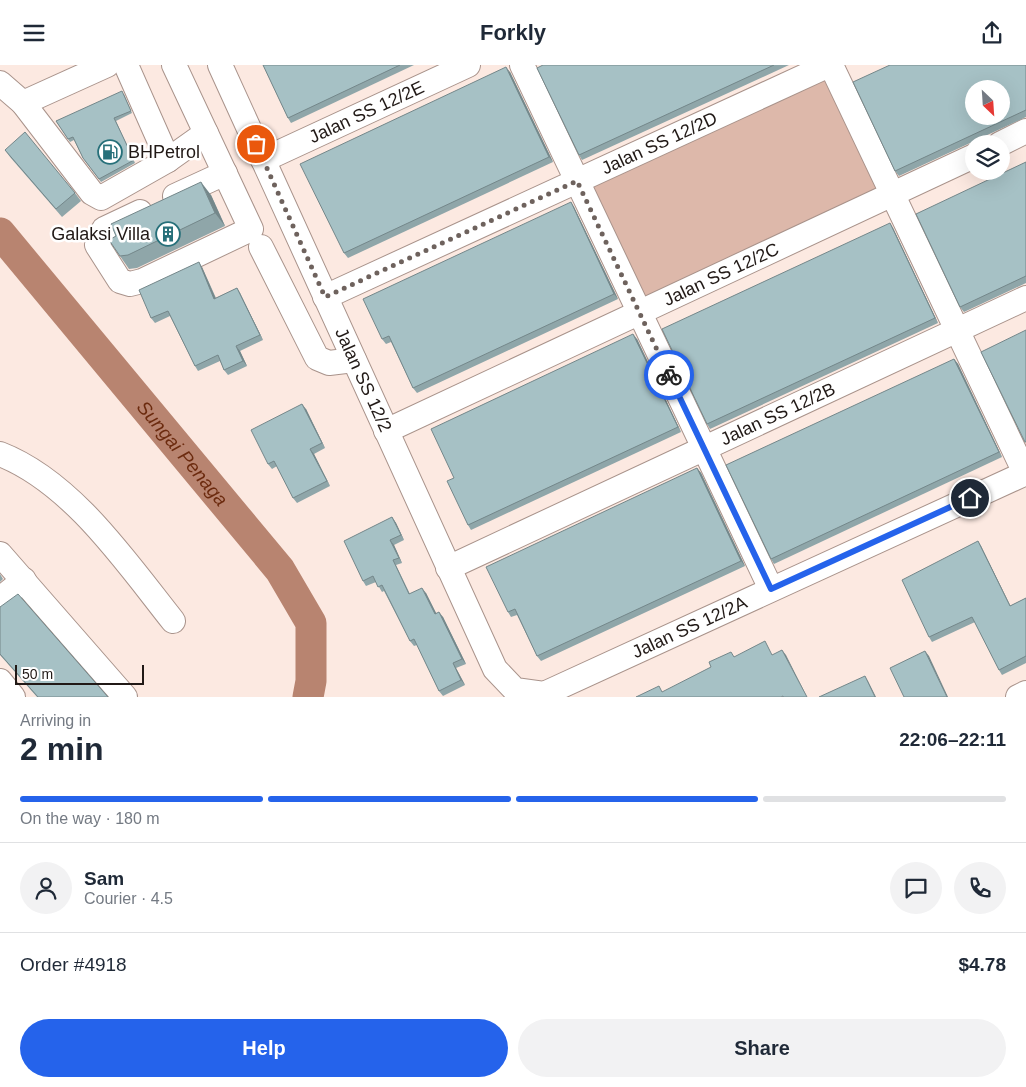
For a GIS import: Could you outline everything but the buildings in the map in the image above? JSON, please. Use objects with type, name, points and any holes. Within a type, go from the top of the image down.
[{"type":"street","points":[[23,103],[107,65]]},
{"type":"street","points":[[126,65],[168,159]]},
{"type":"street","points":[[174,65],[225,173],[251,229],[142,281],[130,284],[120,281],[97,245],[104,229],[225,173]]},
{"type":"street","name":"Jalan SS 12/2","points":[[220,65],[495,669],[515,690]]},
{"type":"street","name":"Jalan SS 12/2E","points":[[263,160],[468,65]]},
{"type":"street","points":[[522,65],[771,589]]},
{"type":"street","points":[[830,65],[1025,473]]},
{"type":"street","name":"Jalan SS 12/2D","points":[[325,297],[830,65]]},
{"type":"street","points":[[0,83],[23,103],[92,193],[101,198],[168,159],[206,133]]},
{"type":"street","points":[[1010,139],[1026,131]]},
{"type":"street","name":"Jalan SS 12/2C","points":[[386,431],[965,160]]},
{"type":"street","points":[[261,247],[317,358],[329,363],[354,360]]},
{"type":"street","name":"Jalan SS 12/2B","points":[[448,568],[1026,298]]},
{"type":"street","points":[[0,454],[21,463],[88,515],[173,621]]},
{"type":"street","name":"Jalan SS 12/2A","points":[[515,690],[544,693],[1025,473]]},
{"type":"street","points":[[0,553],[125,697]]},
{"type":"street","points":[[0,599],[24,580]]},
{"type":"street","points":[[0,681],[13,697]]},
{"type":"street","points":[[1018,697],[1026,693]]},
{"type":"shaded area","points":[[828,75],[881,190],[644,300],[591,186]]},
{"type":"waterway","name":"Sungai Penaga","points":[[0,233],[280,570],[311,623],[311,681],[308,697]]},
{"type":"way so far","points":[[256,144],[325,297],[577,181],[669,375]]},
{"type":"place","name":"BHPetrol","points":[[110,152]]},
{"type":"place","name":"Galaksi Villa","points":[[168,234]]},
{"type":"route","points":[[669,375],[771,589],[970,498]]}]
